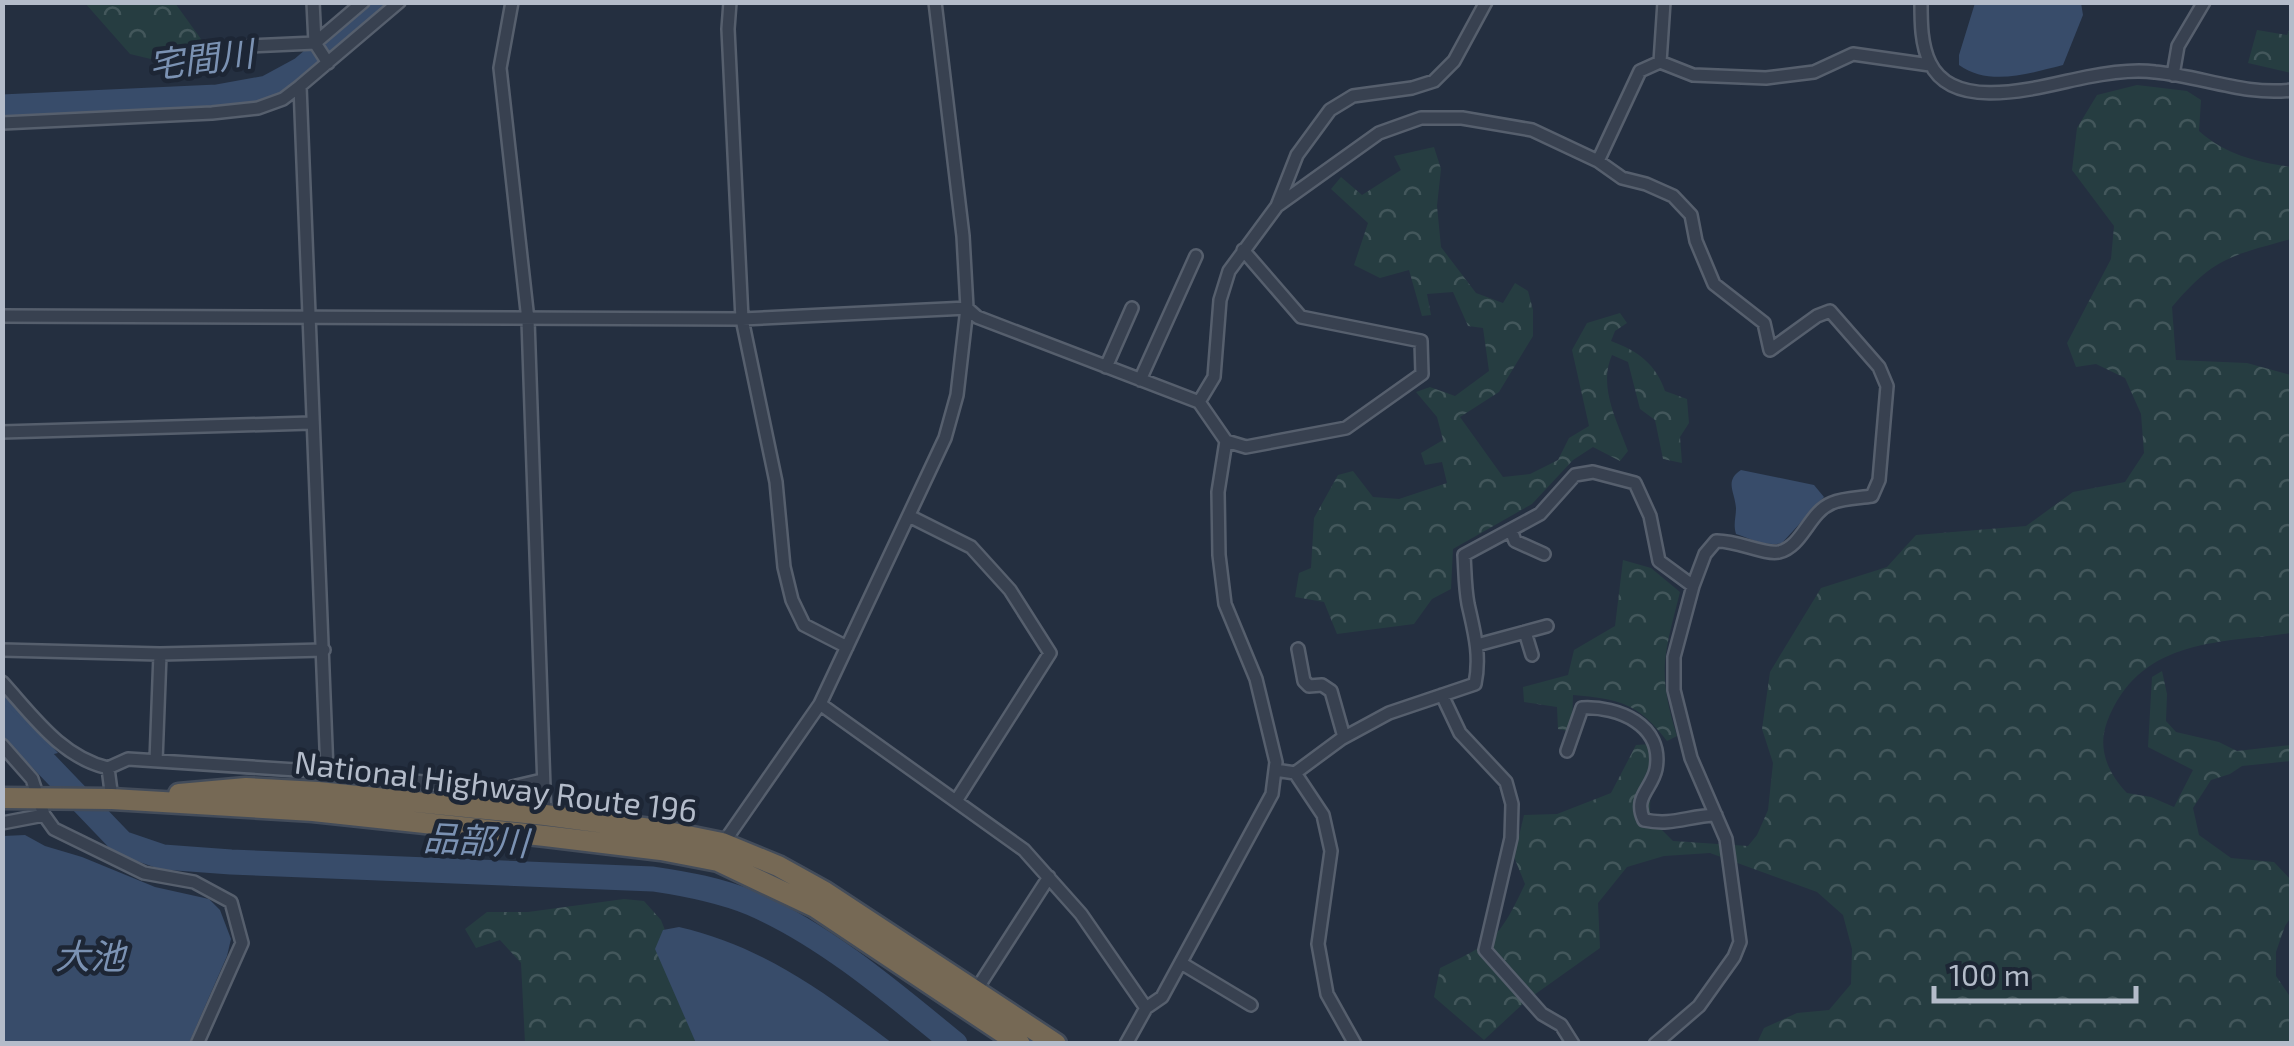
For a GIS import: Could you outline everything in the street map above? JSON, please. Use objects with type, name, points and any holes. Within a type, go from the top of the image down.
[{"type":"highway","name":"National Highway Route 196","points":[[2,798],[42,807],[66,798],[107,799],[246,788],[318,792],[545,826],[658,830],[720,852],[778,866],[826,892],[970,999],[1020,1044]]},
{"type":"highway","name":"National Highway Route 196","points":[[970,999],[1056,1044]]},
{"type":"street","points":[[313,2],[321,53]]},
{"type":"street","points":[[2,123],[212,114],[258,108],[300,86],[363,2]]},
{"type":"street","points":[[250,46],[321,53],[399,2]]},
{"type":"street","points":[[512,2],[500,68],[528,320],[545,826]]},
{"type":"street","points":[[730,2],[728,29],[742,318],[776,482],[784,567],[792,600],[804,625],[847,647]]},
{"type":"street","points":[[720,852],[820,704],[946,438],[957,395],[967,308],[963,236],[936,2]]},
{"type":"street","points":[[1199,402],[1214,377],[1229,271],[1277,206],[1297,155],[1330,110],[1353,96],[1412,88],[1434,80],[1454,61],[1486,2]]},
{"type":"street","points":[[1660,62],[1664,2]]},
{"type":"street","points":[[1920,2],[1921,30],[1930,65],[1950,83],[1996,94],[2091,76],[2153,71],[2269,93],[2292,90]]},
{"type":"street","points":[[2173,75],[2178,46],[2204,2]]},
{"type":"street","points":[[1598,161],[1640,71],[1660,62],[1693,75],[1766,78],[1814,72],[1853,54],[1930,65]]},
{"type":"street","points":[[300,86],[326,772]]},
{"type":"street","points":[[1277,206],[1379,134],[1421,118],[1462,118],[1532,130],[1598,161],[1622,178],[1674,196],[1692,214],[1696,241],[1714,284],[1764,323],[1770,350],[1830,311],[1879,367],[1888,386],[1880,480],[1872,496],[1834,501],[1819,511],[1790,547],[1775,553],[1733,540],[1716,540],[1705,554],[1693,586],[1674,656],[1674,690],[1691,758],[1726,839],[1740,942],[1734,957],[1699,1006],[1656,1044]]},
{"type":"street","points":[[2,316],[528,320],[742,318],[967,308],[976,317],[1199,402],[1226,441],[1246,447],[1346,428],[1422,374],[1421,340],[1301,317],[1243,250]]},
{"type":"street","points":[[1140,380],[1196,256]]},
{"type":"street","points":[[1106,367],[1132,308]]},
{"type":"street","points":[[2,432],[311,422]]},
{"type":"street","points":[[1126,1044],[1146,1008],[1162,997],[1272,794],[1276,762],[1256,679],[1225,604],[1218,492],[1226,441]]},
{"type":"street","points":[[1275,770],[1295,773],[1344,737],[1388,713],[1475,684],[1477,644],[1467,601],[1464,555],[1540,514],[1575,475],[1593,472],[1634,483],[1644,499],[1659,560],[1693,586]]},
{"type":"street","points":[[908,516],[972,547],[1010,590],[1050,654],[956,801]]},
{"type":"street","points":[[1511,530],[1515,541],[1544,554]]},
{"type":"street","points":[[1477,644],[1547,626]]},
{"type":"street","points":[[1525,632],[1532,655]]},
{"type":"street","points":[[1298,649],[1304,681],[1331,691],[1344,737]]},
{"type":"street","points":[[2,650],[160,654],[324,650]]},
{"type":"street","points":[[156,761],[160,654]]},
{"type":"street","points":[[2,682],[56,741],[88,763],[108,768],[128,759],[326,772],[500,790],[542,780]]},
{"type":"street","points":[[1442,695],[1460,734],[1506,782],[1512,804],[1511,838],[1486,934],[1486,950],[1542,1014],[1562,1026],[1572,1044]]},
{"type":"street","points":[[820,704],[1024,850],[1081,914],[1146,1008]]},
{"type":"street","points":[[1568,751],[1582,708],[1624,714],[1640,722],[1654,748],[1655,774],[1644,788],[1639,810],[1644,820],[1668,825],[1695,816],[1716,816]]},
{"type":"street","points":[[2,745],[32,779],[54,829],[144,873],[194,882],[230,902],[242,943],[198,1044]]},
{"type":"street","points":[[107,799],[108,768]]},
{"type":"street","points":[[1295,773],[1323,816],[1331,850],[1318,944],[1327,994],[1355,1044]]},
{"type":"street","points":[[2,824],[42,807]]},
{"type":"street","points":[[970,999],[1048,878]]},
{"type":"street","points":[[1181,963],[1252,1006]]},
{"type":"green space","points":[[85,3],[175,3],[206,46],[184,67],[130,54]]},
{"type":"green space","points":[[2291,26],[2291,73],[2248,63],[2257,30],[2287,35]]},
{"type":"green space","points":[[2137,85],[2187,91],[2201,100],[2199,131],[2209,139],[2242,156],[2291,167],[2291,239],[2212,268],[2172,307],[2176,360],[2247,363],[2291,375],[2291,633],[2208,644],[2160,660],[2139,674],[2121,695],[2107,722],[2103,742],[2110,769],[2127,793],[2151,797],[2174,807],[2193,770],[2148,747],[2152,677],[2162,671],[2167,694],[2166,721],[2176,732],[2219,742],[2237,751],[2291,745],[2291,761],[2242,766],[2211,780],[2193,808],[2199,835],[2231,858],[2274,862],[2291,880],[2291,917],[2276,952],[2276,976],[2291,998],[2291,1043],[1757,1043],[1764,1028],[1797,1013],[1829,1010],[1851,984],[1852,949],[1843,915],[1817,892],[1710,853],[1664,856],[1627,867],[1598,903],[1600,948],[1527,1000],[1484,1040],[1434,997],[1440,968],[1493,937],[1525,884],[1514,857],[1524,815],[1557,814],[1611,793],[1636,745],[1651,744],[1650,818],[1673,841],[1748,846],[1768,810],[1773,763],[1762,729],[1770,672],[1821,588],[1887,567],[1916,535],[2026,526],[2073,492],[2125,482],[2144,453],[2141,414],[2125,378],[2096,364],[2076,367],[2067,343],[2111,259],[2114,226],[2072,170],[2077,128],[2097,95]]},
{"type":"green space","points":[[1434,147],[1441,169],[1437,206],[1441,247],[1476,293],[1503,303],[1515,283],[1528,291],[1533,310],[1533,336],[1499,392],[1460,417],[1503,477],[1530,474],[1558,460],[1569,438],[1589,426],[1572,350],[1587,323],[1620,313],[1627,323],[1615,331],[1611,341],[1645,360],[1657,373],[1665,391],[1687,399],[1689,423],[1680,437],[1682,463],[1663,459],[1655,420],[1640,409],[1628,362],[1612,355],[1608,391],[1628,451],[1620,461],[1593,447],[1573,460],[1532,504],[1453,549],[1451,589],[1432,599],[1414,624],[1337,634],[1324,602],[1295,597],[1299,573],[1311,568],[1314,518],[1338,475],[1353,471],[1373,497],[1399,499],[1447,483],[1442,462],[1425,465],[1421,453],[1443,440],[1437,417],[1416,392],[1430,387],[1455,396],[1489,371],[1483,328],[1468,326],[1453,292],[1427,294],[1431,315],[1422,316],[1409,270],[1380,278],[1354,265],[1368,223],[1331,189],[1341,177],[1362,195],[1401,170],[1394,156]]},
{"type":"green space","points":[[1623,560],[1651,568],[1680,592],[1665,664],[1667,696],[1677,736],[1667,741],[1647,718],[1615,701],[1573,695],[1572,732],[1558,729],[1557,707],[1524,702],[1523,687],[1568,675],[1574,650],[1615,626]]},
{"type":"green space","points":[[624,899],[644,901],[661,920],[706,1035],[700,1044],[525,1043],[521,963],[500,940],[476,948],[465,929],[487,912],[528,912]]},
{"type":"water","points":[[1975,3],[2081,3],[2083,15],[2063,65],[1997,77],[1971,72],[1959,65]]},
{"type":"water","points":[[1741,470],[1814,485],[1824,497],[1782,543],[1753,540],[1736,534],[1735,530],[1732,483]]},
{"type":"water","points":[[3,691],[58,753],[25,761],[3,735]]},
{"type":"water","name":"大池","points":[[25,835],[155,887],[209,899],[220,910],[231,939],[189,1043],[3,1043],[3,836]]},
{"type":"water","points":[[679,927],[738,946],[792,973],[892,1043],[696,1043],[655,949],[663,930]]},
{"type":"waterway","name":"宅間川","points":[[2,107],[217,97],[267,88],[302,69],[380,2]]},
{"type":"waterway","name":"品部川","points":[[2,718],[122,843],[163,857],[653,879],[703,888],[751,903],[805,931],[858,966],[955,1044]]}]
